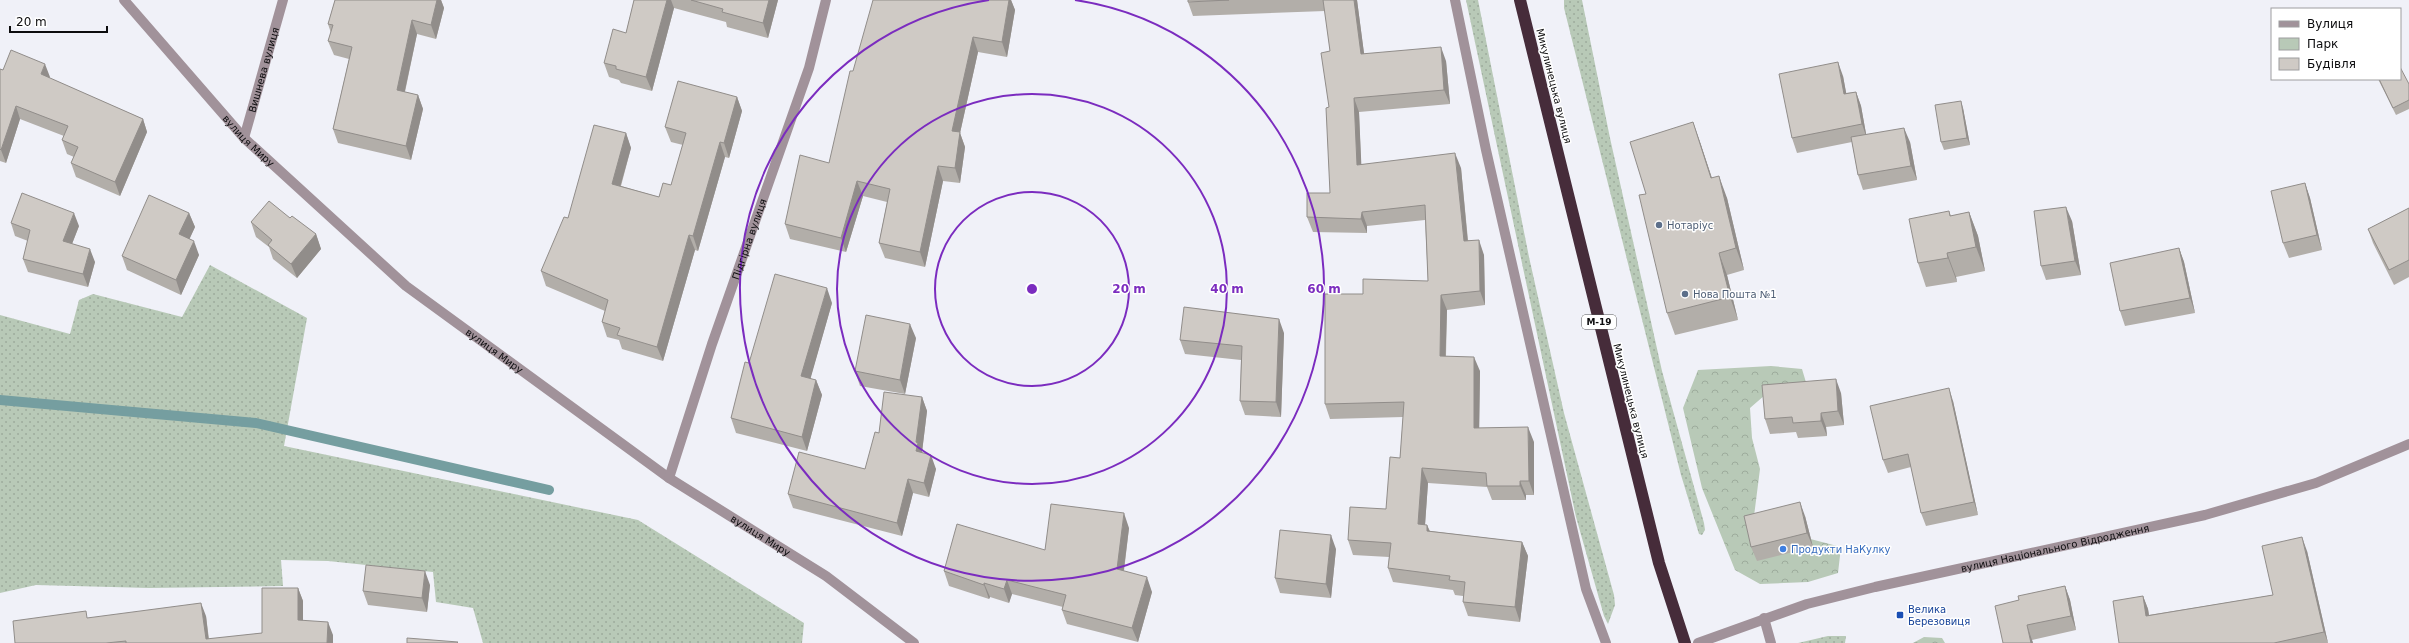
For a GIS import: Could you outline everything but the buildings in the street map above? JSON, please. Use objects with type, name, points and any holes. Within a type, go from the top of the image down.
[{"type":"highway","name":"Микулинецька вулиця","points":[[1520,0],[1659,563],[1685,643]]},
{"type":"street","name":"вулиця Миру","points":[[124,0],[244,138],[406,286],[669,478],[826,576],[914,643]]},
{"type":"street","name":"Вишнева вулиця","points":[[244,138],[282,0]]},
{"type":"street","name":"Підгірна вулиця","points":[[669,478],[712,344],[809,68],[826,0]]},
{"type":"street","points":[[1455,0],[1486,150],[1582,573],[1588,596],[1606,643]]},
{"type":"street","name":"вулиця Національного Відродження","points":[[1698,643],[1764,618],[1807,604],[1875,587],[2205,515],[2316,483],[2409,444]]},
{"type":"street","points":[[1764,618],[1772,643]]},
{"type":"green space","points":[[1466,0],[1478,0],[1529,257],[1564,413],[1614,595],[1615,605],[1608,624],[1604,616],[1576,517]]},
{"type":"green space","points":[[1564,0],[1582,0],[1610,138],[1662,371],[1704,523],[1705,530],[1702,535],[1699,534],[1681,475],[1564,8]]},
{"type":"green space","points":[[210,265],[307,318],[284,446],[638,520],[804,623],[802,643],[483,643],[473,608],[436,602],[433,572],[328,561],[281,560],[283,586],[149,588],[36,585],[0,593],[0,315],[70,334],[79,300],[93,294],[182,317]]},
{"type":"green space","points":[[1771,366],[1802,369],[1808,389],[1765,395],[1750,408],[1752,438],[1760,469],[1753,524],[1841,547],[1838,573],[1808,582],[1760,584],[1735,570],[1702,488],[1683,408],[1698,370]]},
{"type":"green space","points":[[1828,636],[1846,636],[1845,643],[1798,643]]},
{"type":"green space","points":[[1924,637],[1942,638],[1945,643],[1913,643]]},
{"type":"waterway","points":[[0,400],[256,423],[549,490]]},
{"type":"place","name":"Нотаріус","points":[[1659,225]]},
{"type":"place","name":"Нова Пошта №1","points":[[1685,294]]},
{"type":"place","name":"Продукти НаКулку","points":[[1783,549]]},
{"type":"place","name":"Велика Березовиця","points":[[1900,615]]}]
